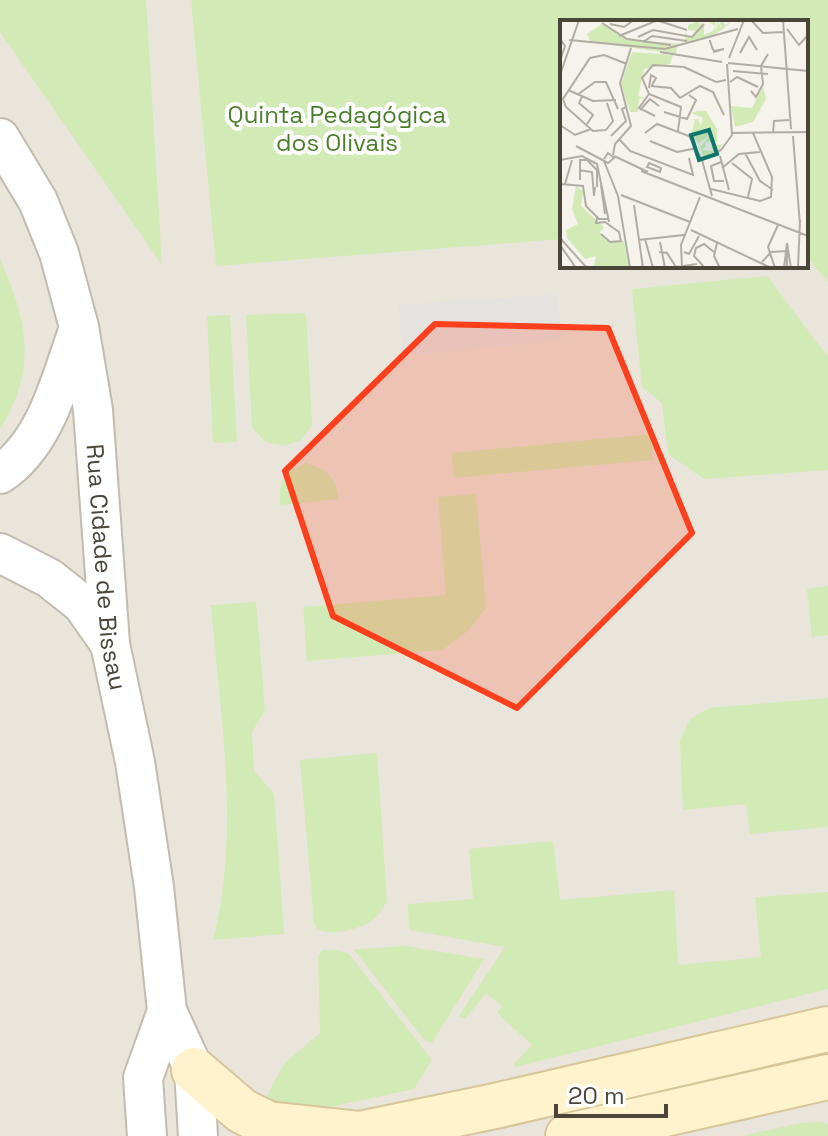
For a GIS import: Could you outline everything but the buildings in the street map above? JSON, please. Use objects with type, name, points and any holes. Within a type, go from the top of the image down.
[{"type":"main road","points":[[194,1070],[242,1111],[268,1124],[356,1135],[828,1029]]},
{"type":"main road","points":[[568,1136],[828,1077]]},
{"type":"main road","points":[[761,1093],[828,1097]]},
{"type":"street","name":"Rua Cidade de Bissau","points":[[0,138],[38,201],[59,253],[79,327],[93,410],[110,644],[135,762],[154,887],[167,1011],[194,1070],[198,1136]]},
{"type":"street","points":[[0,474],[15,464],[41,427],[79,327]]},
{"type":"street","points":[[0,553],[49,578],[82,604],[110,644]]},
{"type":"street","name":"Rua Cidade de Bissau","points":[[147,1136],[143,1078],[167,1011]]},
{"type":"highlighted area","points":[[435,324],[608,328],[692,533],[517,708],[333,616],[285,471]]},
{"type":"shaded area","points":[[0,0],[828,0],[828,1136],[0,1136]]},
{"type":"shaded area","points":[[557,294],[562,340],[403,356],[398,305]]},
{"type":"green space","points":[[0,0],[146,0],[162,265],[0,32]]},
{"type":"green space","name":"Quinta Pedagógica dos Olivais","points":[[191,0],[828,0],[828,282],[808,258],[808,20],[560,20],[560,239],[216,266]]},
{"type":"green space","points":[[0,259],[22,324],[24,365],[20,386],[0,429]]},
{"type":"green space","points":[[767,276],[828,357],[828,470],[704,479],[668,454],[662,403],[642,387],[632,289]]},
{"type":"green space","points":[[306,313],[312,425],[301,440],[285,446],[265,442],[252,427],[246,315]]},
{"type":"green space","points":[[230,315],[237,442],[213,443],[207,316]]},
{"type":"green space","points":[[650,434],[653,460],[454,478],[452,453]]},
{"type":"green space","points":[[306,463],[329,475],[339,499],[280,505],[284,478]]},
{"type":"green space","points":[[476,494],[486,608],[468,631],[442,650],[307,661],[303,607],[446,595],[438,497]]},
{"type":"green space","points":[[828,586],[828,635],[812,637],[807,589]]},
{"type":"green space","points":[[256,602],[265,710],[252,732],[254,771],[274,794],[284,934],[213,940],[226,857],[227,815],[211,605]]},
{"type":"green space","points":[[828,698],[828,831],[827,827],[750,834],[746,804],[683,810],[680,740],[690,719],[709,708]]},
{"type":"green space","points":[[377,753],[387,901],[378,915],[363,925],[347,931],[322,931],[314,923],[300,760]]},
{"type":"green space","points":[[553,841],[560,900],[674,890],[678,965],[761,957],[755,897],[828,892],[828,989],[515,1067],[513,1065],[532,1045],[497,1013],[502,1006],[486,993],[465,1019],[459,1016],[505,947],[409,930],[408,904],[473,899],[469,849]]},
{"type":"green space","points":[[406,946],[484,959],[432,1043],[425,1041],[355,951]]},
{"type":"green space","points":[[322,950],[349,954],[432,1060],[414,1089],[316,1110],[287,1107],[265,1099],[284,1064],[320,1033],[318,956]]},
{"type":"green space","points":[[821,1122],[828,1125],[828,1136],[742,1136],[799,1123]]}]
